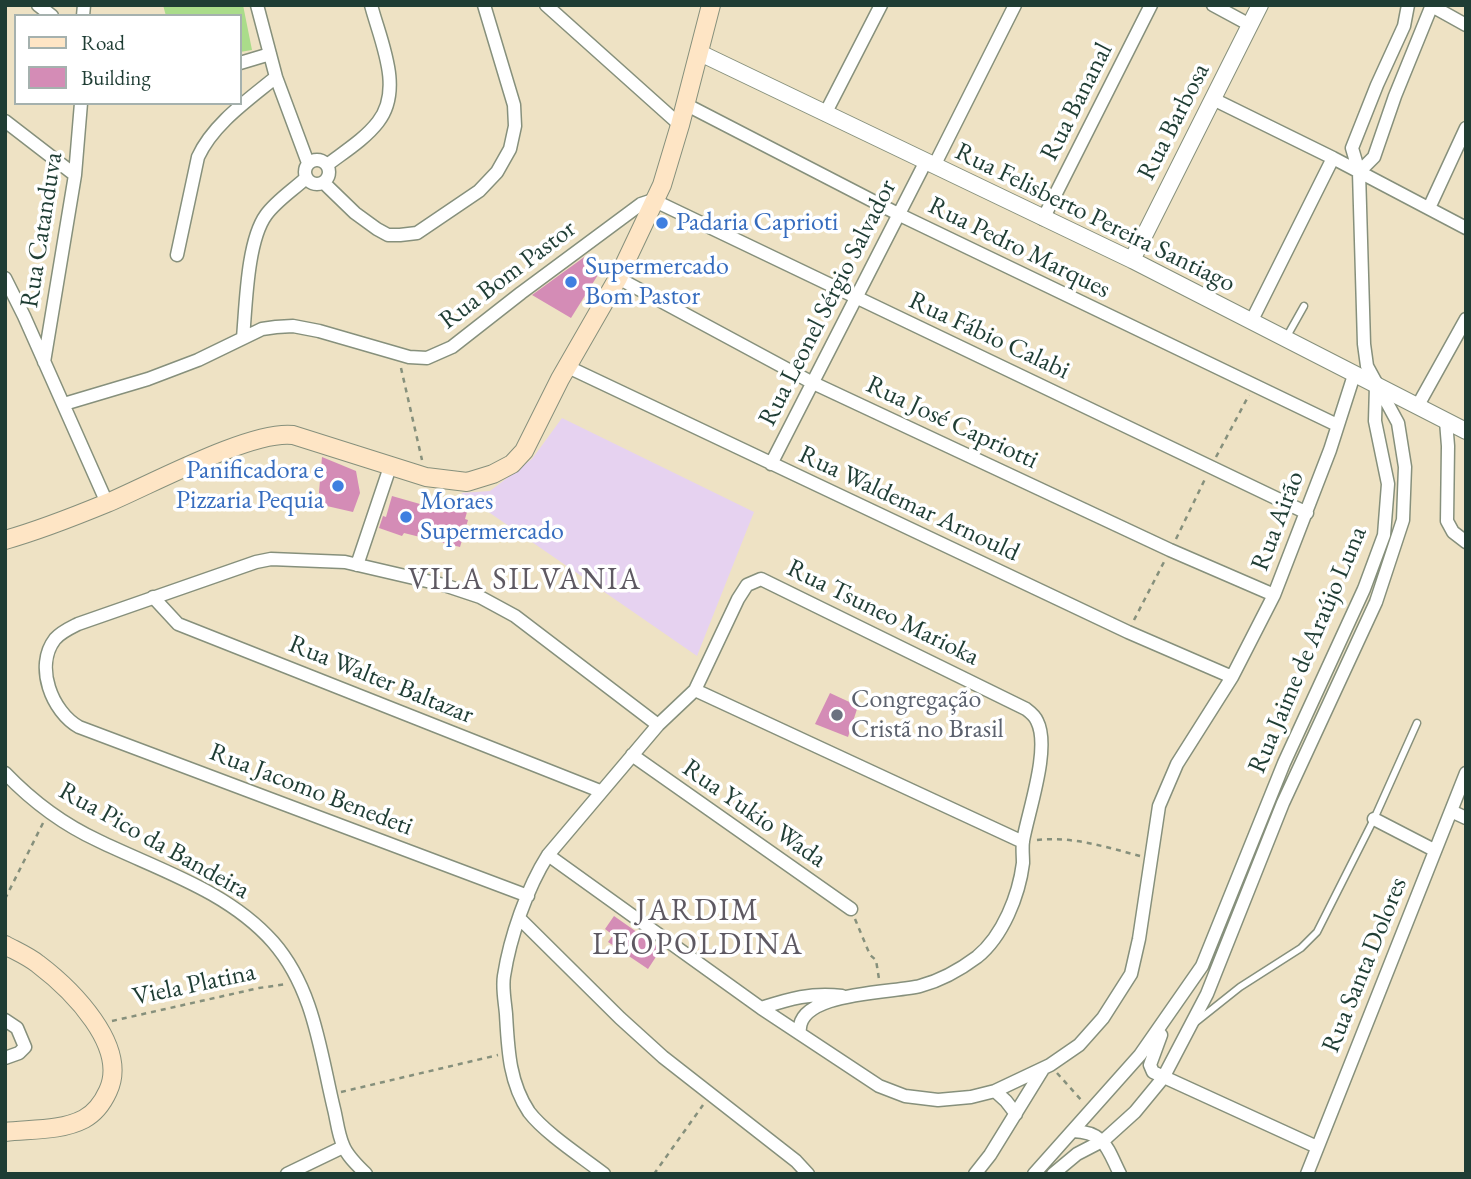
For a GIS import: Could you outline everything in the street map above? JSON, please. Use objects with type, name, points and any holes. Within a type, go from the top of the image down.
[{"type":"main road","points":[[5,540],[107,503],[230,449],[271,435],[293,435],[426,477],[467,482],[493,474],[512,464],[524,451],[618,278],[662,185],[712,5]]},
{"type":"main road","points":[[5,945],[36,962],[53,977],[95,1024],[111,1051],[114,1064],[109,1089],[97,1109],[87,1118],[58,1127],[5,1132]]},
{"type":"street","points":[[257,5],[276,77],[308,163]]},
{"type":"street","points":[[327,164],[379,121],[389,95],[389,73],[371,5]]},
{"type":"street","points":[[324,183],[330,172],[327,164],[316,160],[308,163],[304,170],[306,178],[312,184],[324,183],[355,213],[377,229],[388,235],[400,235],[417,233],[479,191],[497,172],[510,149],[515,126],[514,106],[484,5]]},
{"type":"street","points":[[546,5],[680,125]]},
{"type":"street","points":[[825,114],[881,5]]},
{"type":"street","name":"Rua Leonel Sérgio Salvador","points":[[771,464],[811,382],[1015,5]]},
{"type":"street","name":"Rua Bananal","points":[[1043,219],[1151,5]]},
{"type":"street","points":[[1213,5],[1250,25]]},
{"type":"street","name":"Rua Barbosa","points":[[1132,260],[1260,5]]},
{"type":"street","points":[[1377,386],[1367,366],[1364,344],[1359,172],[1352,148],[1404,26],[1408,5]]},
{"type":"street","points":[[1359,172],[1374,157],[1395,96],[1432,6],[1466,25]]},
{"type":"street","name":"Rua Felisberto Pereira Santiago","points":[[700,53],[1132,260],[1466,430]]},
{"type":"street","points":[[242,62],[270,54]]},
{"type":"street","points":[[177,255],[198,157],[203,146],[216,130],[276,77]]},
{"type":"street","points":[[1213,99],[1466,228]]},
{"type":"street","name":"Rua Pedro Marques","points":[[685,104],[900,215],[1337,425]]},
{"type":"street","name":"Rua Catanduva","points":[[44,362],[75,175],[81,105]]},
{"type":"street","points":[[5,121],[75,175]]},
{"type":"street","points":[[1429,208],[1466,128]]},
{"type":"street","points":[[1251,322],[1333,158]]},
{"type":"street","points":[[243,338],[253,248],[260,224],[272,208],[306,178]]},
{"type":"street","name":"Rua Fábio Calabi","points":[[653,200],[1307,513]]},
{"type":"street","name":"Rua Bom Pastor","points":[[64,404],[148,379],[262,329],[293,326],[366,343],[409,357],[427,358],[453,347],[527,288],[641,204],[653,200]]},
{"type":"street","points":[[5,278],[107,503]]},
{"type":"street","name":"Rua José Capriotti","points":[[618,278],[811,382],[1170,550],[1274,595]]},
{"type":"street","points":[[1417,407],[1466,319]]},
{"type":"street","name":"Rua Waldemar Arnould","points":[[568,366],[1128,632],[1232,677]]},
{"type":"street","name":"Rua Airão","points":[[1047,1067],[1079,1045],[1098,1024],[1121,993],[1131,974],[1139,940],[1159,806],[1177,764],[1232,677],[1274,595],[1307,513],[1354,375]]},
{"type":"street","name":"Rua Jaime de Araújo Luna","points":[[1034,1174],[1140,1055],[1202,966],[1284,763],[1364,589],[1384,535],[1388,484],[1375,421],[1377,386]]},
{"type":"street","name":"Rua Jaime de Araújo Luna","points":[[1053,1174],[1077,1154],[1104,1140],[1135,1112],[1163,1078],[1208,994],[1283,803],[1376,601],[1403,520],[1405,467],[1398,423],[1377,386]]},
{"type":"street","points":[[1446,421],[1447,522],[1453,532],[1466,542]]},
{"type":"street","points":[[357,565],[390,467]]},
{"type":"street","points":[[153,597],[226,571],[271,559],[309,559],[357,565],[444,585],[480,597],[515,616],[658,725]]},
{"type":"street","name":"Rua Tsuneo Marioka","points":[[695,690],[747,584],[761,579],[1026,709],[1036,719],[1040,730],[1034,800],[1023,842],[1023,863],[1010,910],[998,934],[979,956],[959,969],[921,986],[846,996],[821,993],[761,1008]]},
{"type":"street","name":"Rua Jacomo Benedeti","points":[[153,597],[78,624],[54,640],[46,660],[46,671],[60,711],[67,720],[79,727],[528,896]]},
{"type":"street","name":"Rua Walter Baltazar","points":[[153,597],[178,624],[600,791]]},
{"type":"street","points":[[604,1174],[531,1115],[521,1098],[512,1077],[508,1053],[504,977],[519,918],[539,868],[600,791],[658,725],[695,690],[1023,842]]},
{"type":"street","name":"Rua Yukio Wada","points":[[632,755],[851,909]]},
{"type":"street","name":"Rua Pico da Bandeira","points":[[5,773],[49,812],[97,840],[224,901],[272,941],[295,971],[316,1025],[343,1147]]},
{"type":"street","name":"Rua Santa Dolores","points":[[1307,1174],[1466,773]]},
{"type":"street","points":[[1451,811],[1466,818]]},
{"type":"street","points":[[1374,819],[1434,850]]},
{"type":"street","points":[[548,855],[761,1008],[878,1086],[905,1096],[939,1100],[971,1097],[995,1091],[1047,1067]]},
{"type":"street","points":[[519,918],[620,1018],[711,1095],[796,1161],[808,1174]]},
{"type":"street","name":"Rua Tsuneo Marioka","points":[[800,1033],[799,1026],[806,1015],[817,1007],[846,996]]},
{"type":"street","points":[[1171,1012],[1150,1065],[1153,1072],[1317,1147]]},
{"type":"street","points":[[5,1020],[17,1028],[25,1047],[19,1053],[5,1058]]},
{"type":"street","points":[[975,1174],[1016,1114],[1027,1092],[1047,1067]]},
{"type":"street","points":[[995,1091],[1016,1114]]},
{"type":"street","points":[[1073,1131],[1084,1131],[1104,1140],[1120,1174]]},
{"type":"street","points":[[287,1174],[343,1147],[366,1174]]},
{"type":"lane","points":[[1286,339],[1304,306]]},
{"type":"lane","name":"Rua Jaime de Araújo Luna","points":[[1190,1027],[1240,987],[1301,948],[1317,932],[1374,819],[1418,723]]},
{"type":"path","points":[[397,353],[426,477]]},
{"type":"path","points":[[1211,467],[1254,387]]},
{"type":"path","points":[[5,899],[49,812]]},
{"type":"path","points":[[1023,842],[1055,838],[1101,845],[1150,859]]},
{"type":"path","points":[[851,909],[870,955],[876,960],[881,992]]},
{"type":"path","name":"Viela Platina","points":[[95,1024],[259,988],[300,982]]},
{"type":"path","points":[[330,1095],[508,1053]]},
{"type":"path","points":[[1047,1067],[1077,1096]]},
{"type":"path","points":[[654,1174],[711,1095]]},
{"type":"shaded area","points":[[562,418],[754,512],[697,656],[461,493],[490,491],[532,459]]},
{"type":"green space","points":[[163,5],[243,5],[252,50],[242,52],[242,14],[165,14]]},
{"type":"building","name":"Supermercado Bom Pastor","points":[[587,255],[601,270],[571,318],[532,295]]},
{"type":"building","points":[[322,457],[356,471],[360,493],[353,512],[318,504]]},
{"type":"building","points":[[392,496],[448,512],[449,506],[467,512],[465,519],[468,520],[460,547],[404,533],[402,536],[379,528],[383,516],[386,517]]},
{"type":"building","name":"Congregação Cristã no Brasil","points":[[830,693],[858,706],[848,737],[815,724]]},
{"type":"building","points":[[614,916],[661,949],[648,969],[608,942],[613,935],[605,929]]},
{"type":"place","name":"Padaria Caprioti","points":[[662,223]]},
{"type":"place","name":"Supermercado Bom Pastor","points":[[571,282]]},
{"type":"place","name":"Panificadora e Pizzaria Pequia","points":[[338,486]]},
{"type":"place","name":"Moraes Supermercado","points":[[406,517]]},
{"type":"place","name":"Congregação Cristã no Brasil","points":[[837,715]]},
{"type":"district","name":"VILA SILVANIA","points":[[525,581]]},
{"type":"district","name":"JARDIM LEOPOLDINA","points":[[698,929]]}]
